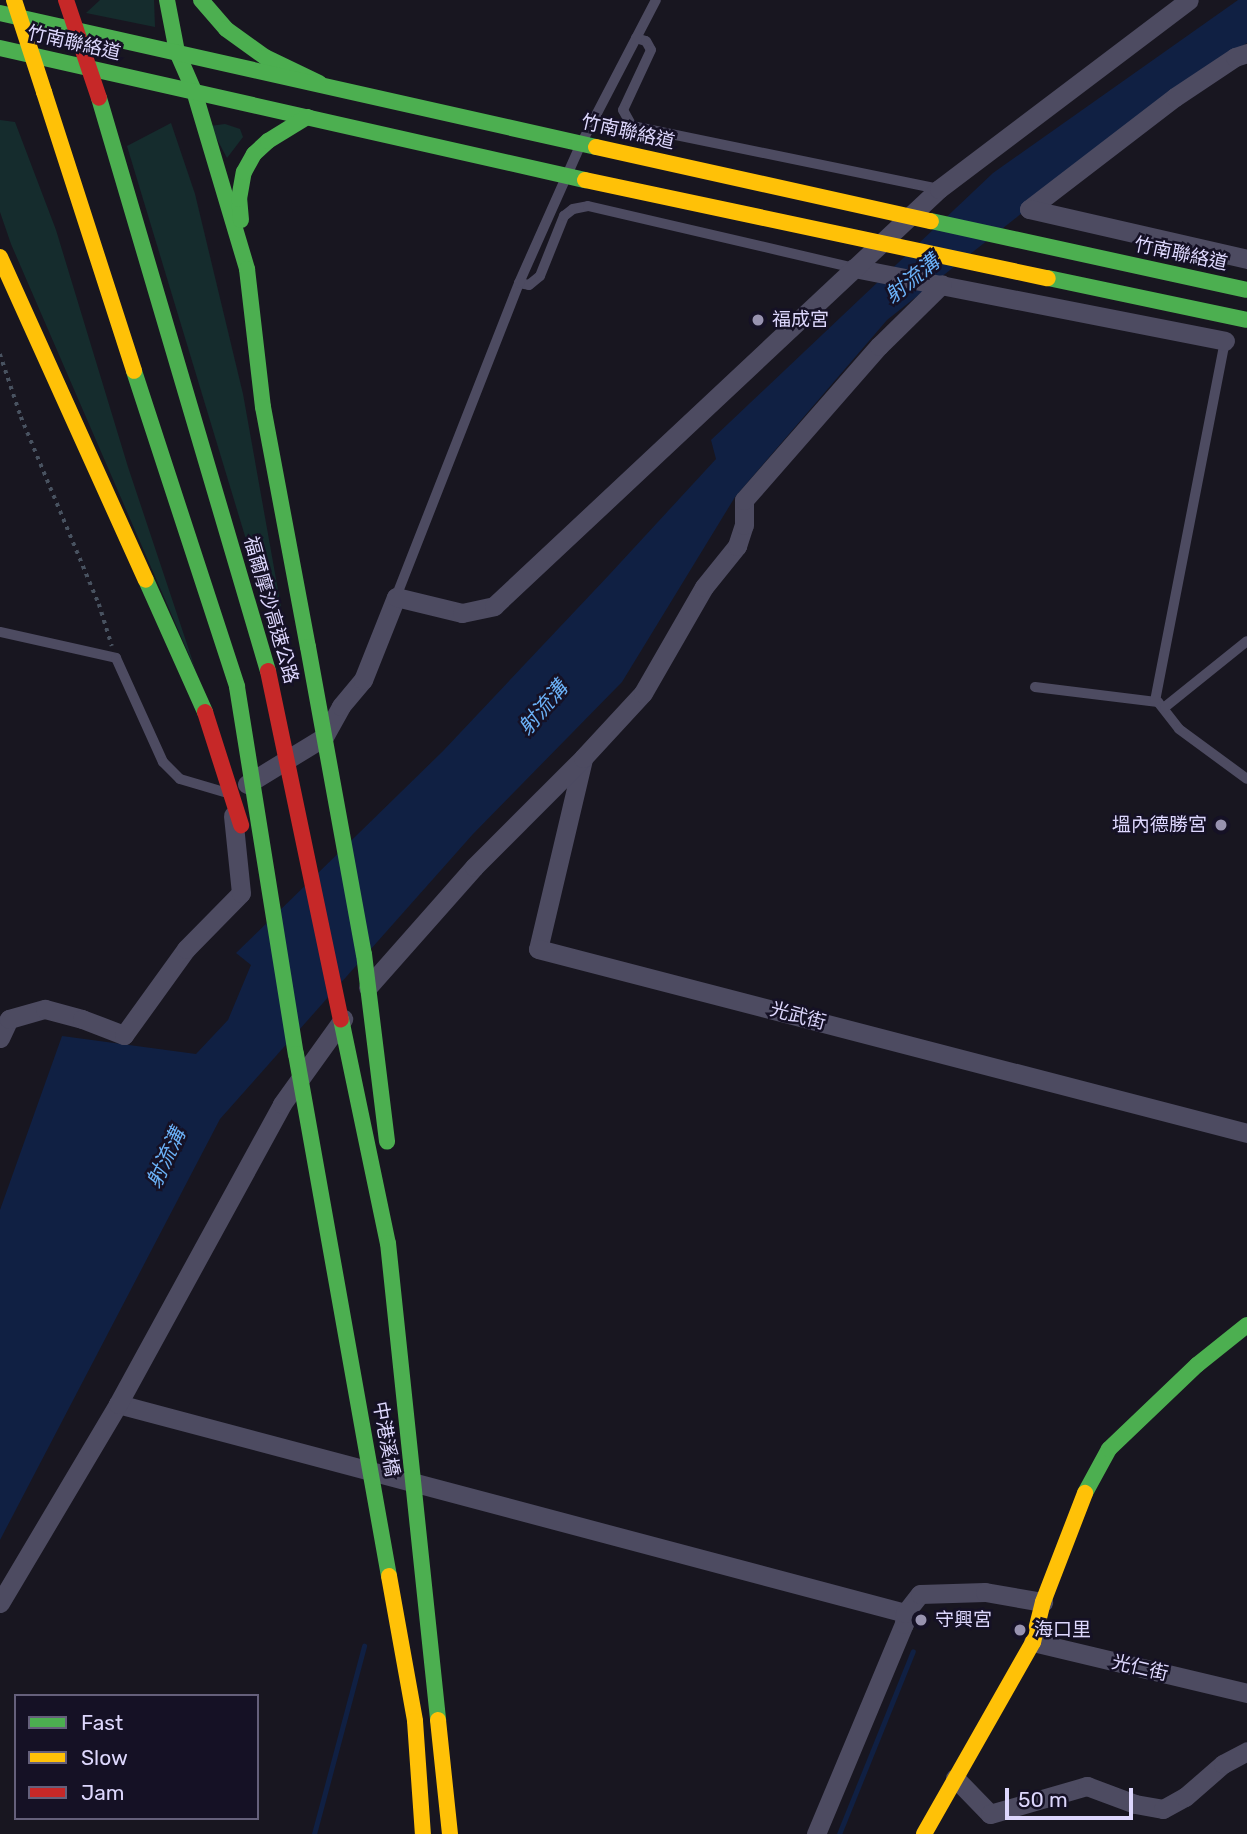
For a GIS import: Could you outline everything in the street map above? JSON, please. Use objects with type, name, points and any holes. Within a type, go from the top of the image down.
[{"type":"main road","points":[[14,0],[237,687],[296,1054]]},
{"type":"main road","name":"福爾摩沙高速公路","points":[[66,0],[99,98],[268,671],[388,1243]]},
{"type":"main road","points":[[167,0],[177,52],[194,91],[247,269]]},
{"type":"main road","points":[[201,0],[226,29],[248,46],[319,83]]},
{"type":"main road","name":"竹南聯絡道","points":[[0,13],[1247,290]]},
{"type":"main road","name":"竹南聯絡道","points":[[0,48],[585,180],[1247,320]]},
{"type":"main road","points":[[307,117],[268,141],[254,154],[244,172],[239,199],[262,407],[365,954],[389,1155]]},
{"type":"main road","points":[[0,257],[205,712],[256,877],[296,1054]]},
{"type":"main road","name":"中港溪橋","points":[[296,1054],[415,1721],[423,1834]]},
{"type":"main road","points":[[388,1243],[392,1181]]},
{"type":"main road","name":"中港溪橋","points":[[388,1243],[450,1834]]},
{"type":"main road","points":[[923,1834],[1033,1642],[1043,1602],[1084,1494],[1109,1449],[1197,1365],[1247,1325]]},
{"type":"street","points":[[0,1038],[9,1019],[44,1009],[82,1019],[124,1035],[186,949],[241,892],[231,794],[324,737],[341,706],[363,680],[396,597],[462,613],[494,606],[939,189],[1189,0]]},
{"type":"street","points":[[1247,53],[1235,57],[1175,97],[1029,209],[1247,259]]},
{"type":"street","points":[[853,268],[1225,341]]},
{"type":"street","points":[[0,1603],[118,1404],[282,1104],[328,1039],[395,953],[474,867],[583,758],[643,693],[704,587],[737,546],[744,526],[744,500],[879,346],[942,284]]},
{"type":"street","name":"光武街","points":[[583,758],[538,949],[1247,1133]]},
{"type":"street","points":[[118,1404],[905,1613]]},
{"type":"street","points":[[817,1834],[904,1624],[905,1613],[920,1594],[985,1592],[1043,1602]]},
{"type":"street","name":"光仁街","points":[[1033,1642],[1247,1693]]},
{"type":"street","points":[[955,1778],[990,1814],[1087,1786],[1135,1804],[1163,1809],[1185,1797],[1223,1764],[1247,1751]]},
{"type":"lane","points":[[396,597],[519,283],[567,176],[589,145],[636,38],[656,0]]},
{"type":"lane","points":[[636,38],[646,41],[651,50],[623,110],[632,125],[939,189]]},
{"type":"lane","points":[[519,283],[529,285],[540,276],[564,216],[573,209],[588,206],[853,268]]},
{"type":"lane","points":[[1154,701],[1225,341]]},
{"type":"lane","points":[[0,632],[116,658],[163,762],[180,779],[200,788],[231,794]]},
{"type":"lane","points":[[1165,707],[1247,641]]},
{"type":"lane","points":[[1035,687],[1154,701],[1165,707],[1179,729],[1247,779]]},
{"type":"path","points":[[0,355],[21,417],[99,604],[116,658]]},
{"type":"green space","points":[[100,0],[154,0],[155,27],[86,13]]},
{"type":"green space","points":[[0,120],[15,122],[56,230],[128,467],[196,671],[11,244],[0,212]]},
{"type":"green space","points":[[171,123],[195,194],[243,394],[281,607],[284,665],[127,146]]},
{"type":"green space","points":[[225,124],[240,129],[243,137],[227,158],[210,126]]},
{"type":"water","name":"射流溝","points":[[1238,0],[1247,0],[1247,43],[1186,83],[887,320],[735,497],[622,682],[473,834],[220,1119],[0,1540],[0,1210],[62,1036],[196,1054],[228,1020],[251,965],[236,953],[443,751],[609,575],[716,459],[711,440],[993,173]]},
{"type":"waterway","points":[[314,1834],[364,1646]]},
{"type":"waterway","points":[[839,1834],[913,1651]]},
{"type":"traffic: fast","points":[[167,0],[177,52],[194,91],[247,269],[263,407],[308,647]]},
{"type":"traffic: fast","points":[[201,0],[226,29],[265,57],[319,83]]},
{"type":"traffic: fast","points":[[0,13],[596,147]]},
{"type":"traffic: fast","points":[[0,48],[585,180]]},
{"type":"traffic: fast","points":[[99,98],[268,671]]},
{"type":"traffic: fast","points":[[241,220],[239,199],[244,172],[254,154],[268,141],[307,117]]},
{"type":"traffic: fast","points":[[931,221],[1247,290]]},
{"type":"traffic: fast","points":[[1048,278],[1247,320]]},
{"type":"traffic: fast","points":[[134,371],[237,687]]},
{"type":"traffic: fast","points":[[146,580],[205,712]]},
{"type":"traffic: fast","points":[[308,647],[364,954],[387,1142]]},
{"type":"traffic: fast","points":[[237,687],[296,1054],[389,1576]]},
{"type":"traffic: fast","points":[[341,1019],[388,1243],[438,1720]]},
{"type":"traffic: fast","points":[[1085,1493],[1109,1449],[1197,1365],[1247,1325]]},
{"type":"traffic: slow","points":[[14,0],[44,92]]},
{"type":"traffic: slow","points":[[44,92],[134,371]]},
{"type":"traffic: slow","points":[[596,147],[931,221]]},
{"type":"traffic: slow","points":[[585,180],[1048,278]]},
{"type":"traffic: slow","points":[[0,257],[146,580]]},
{"type":"traffic: slow","points":[[924,1834],[1033,1642],[1043,1602],[1085,1493]]},
{"type":"traffic: slow","points":[[389,1576],[415,1721],[423,1834]]},
{"type":"traffic: slow","points":[[438,1720],[450,1834]]},
{"type":"traffic: jam","points":[[66,0],[99,98]]},
{"type":"traffic: jam","points":[[268,671],[341,1019]]},
{"type":"traffic: jam","points":[[205,712],[241,825]]},
{"type":"place","name":"福成宮","points":[[758,320]]},
{"type":"place","name":"塭內德勝宮","points":[[1221,825]]},
{"type":"place","name":"守興宮","points":[[921,1620]]},
{"type":"place","name":"海口里","points":[[1020,1630]]}]
